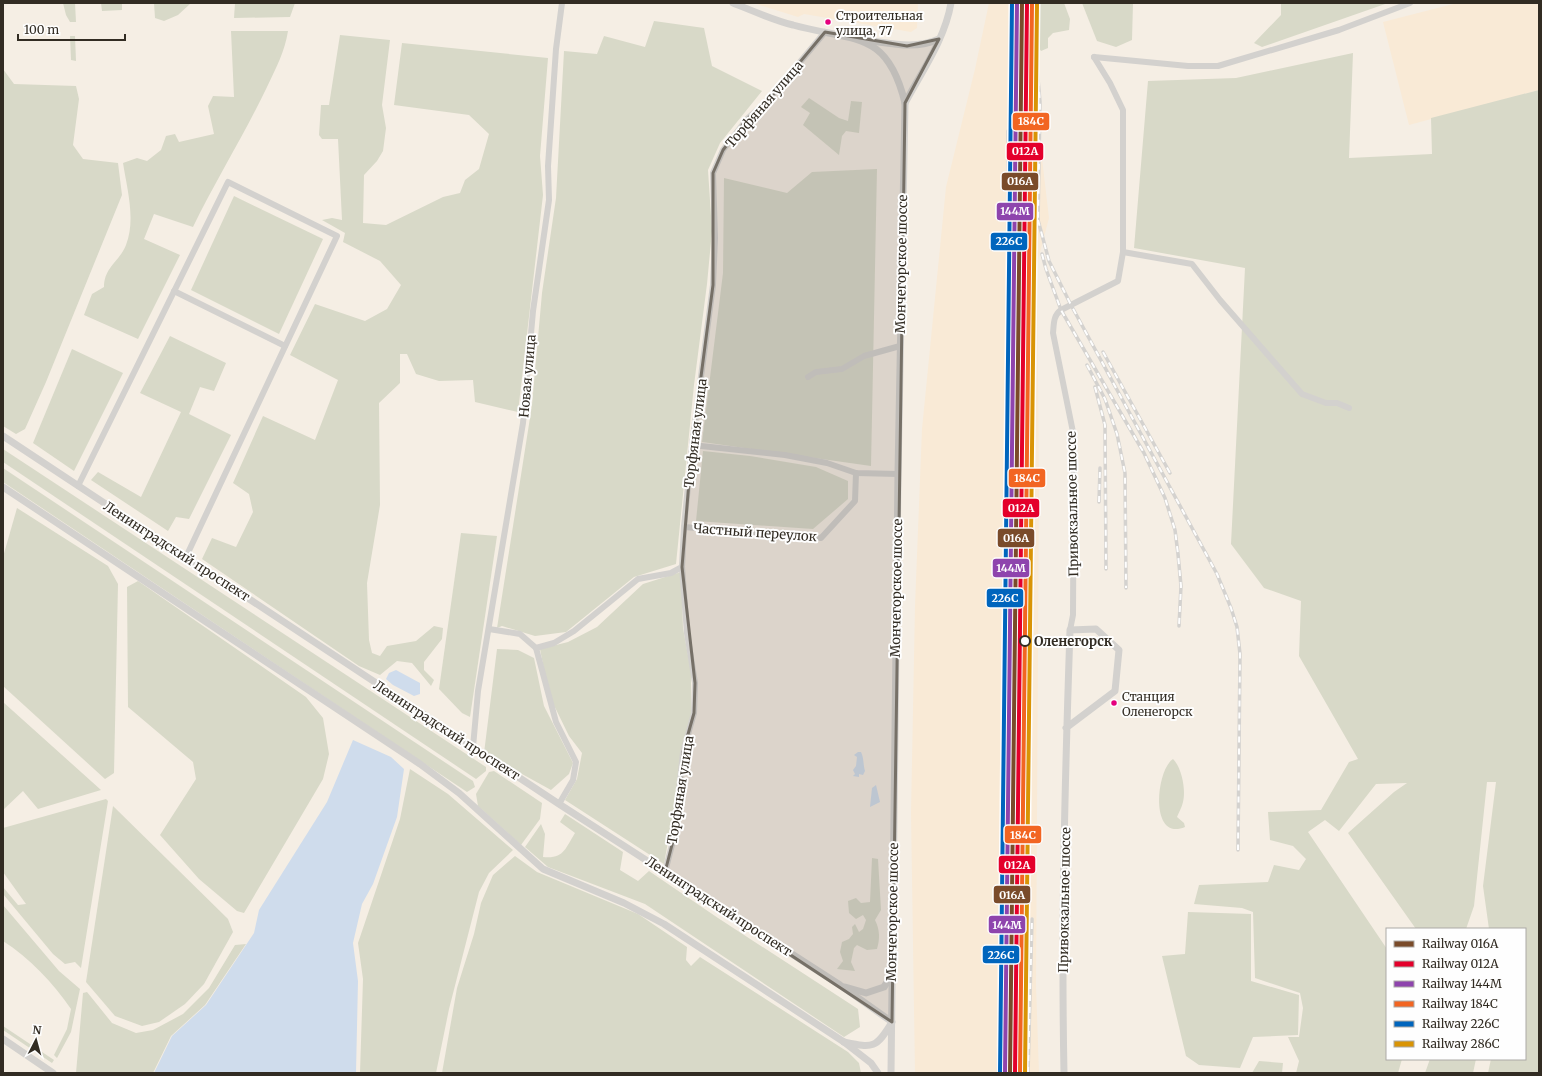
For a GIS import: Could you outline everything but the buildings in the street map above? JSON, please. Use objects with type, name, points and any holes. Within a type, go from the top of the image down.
[{"type":"street","name":"Новая улица","points":[[473,747],[478,691],[522,424],[533,311],[549,200],[550,150],[556,49],[562,3]]},
{"type":"street","points":[[733,3],[793,25],[859,39],[907,46],[929,44],[939,39]]},
{"type":"street","points":[[905,103],[939,39],[948,18],[951,3]]},
{"type":"street","points":[[1349,408],[1337,403],[1326,404],[1302,394],[1220,300],[1192,264],[1123,252],[1123,110],[1110,83],[1094,57],[1188,66],[1218,66],[1339,30],[1410,3]]},
{"type":"street","name":"Торфяная улица","points":[[665,872],[674,837],[683,752],[694,713],[695,683],[687,633],[682,567],[684,527],[692,445],[713,285],[715,238],[713,173],[723,150],[747,119],[770,98],[825,32]]},
{"type":"street","points":[[859,39],[877,50],[890,63],[900,82],[905,103]]},
{"type":"street","name":"Мончегорское шоссе","points":[[891,1073],[898,474],[905,103]]},
{"type":"street","points":[[78,486],[228,182],[337,236],[186,557]]},
{"type":"street","name":"Привокзальное шоссе","points":[[1064,1073],[1063,1001],[1066,728],[1070,630],[1073,615],[1074,437],[1053,333],[1054,319],[1056,314],[1061,310],[1118,281],[1123,252]]},
{"type":"street","points":[[174,291],[285,346]]},
{"type":"street","points":[[808,377],[816,372],[842,369],[864,356],[900,346]]},
{"type":"street","name":"Ленинградский проспект","points":[[3,436],[559,804],[840,985],[892,1022]]},
{"type":"street","points":[[692,445],[785,455],[827,463],[856,474],[898,474]]},
{"type":"street","name":"Частный переулок","points":[[684,527],[821,538],[855,501],[856,474]]},
{"type":"street","points":[[3,487],[420,764],[459,793],[543,869],[624,902],[664,924],[844,1042],[871,1063],[878,1073]]},
{"type":"street","points":[[536,648],[554,643],[574,631],[638,579],[671,573],[682,567]]},
{"type":"street","points":[[489,629],[520,634],[536,648],[556,722],[576,762],[572,780],[559,804]]},
{"type":"street","points":[[1066,728],[1115,691],[1119,650],[1096,629],[1070,630]]},
{"type":"street","points":[[840,985],[866,993],[884,987],[891,976]]},
{"type":"street","points":[[844,1042],[867,1047],[881,1040],[892,1022]]},
{"type":"street","points":[[3,1039],[53,1073]]},
{"type":"highlighted area","points":[[825,32],[907,46],[939,39],[905,103],[892,1022],[665,872],[674,837],[683,752],[694,713],[695,683],[682,567],[692,445],[713,285],[713,173],[723,150],[747,119],[770,98]]},
{"type":"shaded area","points":[[753,3],[918,3],[917,28],[911,32],[804,14],[798,17]]},
{"type":"shaded area","points":[[989,3],[1035,3],[1035,99],[1049,218],[1037,264],[1039,484],[1036,985],[1039,1073],[915,1073],[911,813],[915,606],[922,429],[946,187],[975,69]]},
{"type":"shaded area","points":[[1457,3],[1539,3],[1539,90],[1409,125],[1383,22]]},
{"type":"green space","points":[[63,3],[75,3],[76,22],[70,22],[66,15]]},
{"type":"green space","points":[[101,3],[122,3],[122,10],[102,11]]},
{"type":"green space","points":[[154,3],[191,3],[178,15],[164,21],[155,18]]},
{"type":"green space","points":[[235,3],[295,3],[290,17],[234,18]]},
{"type":"green space","points":[[1032,3],[1064,3],[1070,19],[1069,30],[1053,33],[1048,38],[1048,48],[1041,51],[1033,39]]},
{"type":"green space","points":[[1082,3],[1133,3],[1132,40],[1116,47],[1097,41]]},
{"type":"green space","points":[[1281,3],[1388,3],[1262,47],[1254,43],[1281,15]]},
{"type":"green space","points":[[654,21],[704,28],[712,66],[762,91],[720,143],[708,170],[712,231],[694,385],[676,564],[634,577],[566,632],[535,636],[502,626],[497,628],[532,405],[542,293],[556,198],[564,51],[597,54],[604,36],[645,47]]},
{"type":"green space","points":[[231,31],[288,31],[277,66],[267,87],[193,227],[154,214],[144,239],[180,255],[138,339],[84,315],[92,294],[104,287],[109,269],[123,251],[129,235],[130,204],[123,163],[137,158],[147,161],[161,150],[166,136],[175,134],[179,142],[214,134],[208,106],[213,96],[234,97]]},
{"type":"green space","points":[[340,35],[390,40],[382,105],[386,128],[383,151],[377,161],[364,175],[363,223],[386,225],[443,197],[460,193],[465,180],[479,169],[489,134],[469,115],[394,105],[402,43],[548,58],[540,156],[543,195],[518,412],[475,402],[473,380],[439,381],[416,374],[407,354],[400,354],[400,383],[379,403],[380,505],[367,583],[369,640],[372,653],[380,656],[387,646],[416,641],[434,626],[443,628],[442,639],[424,662],[424,670],[434,680],[431,686],[412,663],[397,661],[380,675],[359,666],[202,559],[212,538],[236,547],[253,512],[249,494],[233,483],[263,416],[315,440],[338,380],[290,355],[315,304],[365,321],[387,309],[401,285],[380,261],[343,242],[345,233],[322,220],[332,218],[342,220],[338,139],[322,139],[319,135],[321,105],[329,105]]},
{"type":"green space","points":[[70,36],[75,36],[76,61],[71,60]]},
{"type":"green space","points":[[1353,53],[1349,158],[1432,154],[1431,118],[1539,90],[1539,1073],[1488,1073],[1491,1060],[1526,1060],[1526,928],[1489,928],[1483,886],[1496,782],[1487,782],[1474,906],[1466,928],[1415,928],[1348,833],[1394,792],[1407,783],[1376,784],[1339,831],[1325,820],[1308,832],[1386,948],[1386,1060],[1402,1060],[1398,1073],[1296,1073],[1299,1061],[1288,1037],[1299,1037],[1303,1008],[1300,993],[1255,978],[1253,912],[1242,908],[1194,904],[1199,885],[1268,882],[1274,865],[1299,870],[1306,859],[1293,846],[1270,840],[1268,812],[1321,810],[1349,762],[1358,759],[1299,656],[1301,601],[1264,588],[1231,544],[1245,268],[1134,248],[1148,81],[1236,78]]},
{"type":"green space","points":[[3,69],[14,84],[76,86],[79,99],[73,145],[83,159],[118,163],[122,195],[46,382],[25,429],[16,434],[3,426]]},
{"type":"green space","points":[[809,98],[839,118],[848,121],[851,101],[862,102],[859,133],[846,131],[842,136],[839,155],[803,125],[810,113],[801,107]]},
{"type":"green space","points":[[877,169],[871,466],[702,442],[723,273],[724,178],[787,193],[812,172]]},
{"type":"green space","points":[[234,196],[323,239],[279,334],[191,290]]},
{"type":"green space","points":[[170,336],[226,363],[214,391],[200,387],[189,414],[231,435],[189,519],[176,517],[168,531],[91,480],[98,472],[141,497],[181,412],[140,393]]},
{"type":"green space","points":[[72,349],[123,373],[74,471],[33,443]]},
{"type":"green space","points":[[3,449],[486,767],[486,771],[476,779],[3,462]]},
{"type":"green space","points":[[703,451],[750,456],[816,467],[848,481],[848,499],[813,529],[696,521]]},
{"type":"green space","points":[[3,468],[473,781],[475,787],[467,792],[3,482]]},
{"type":"green space","points":[[17,508],[108,566],[118,584],[114,773],[105,779],[3,686],[3,557]]},
{"type":"green space","points":[[461,533],[497,536],[470,717],[462,713],[439,689]]},
{"type":"green space","points":[[681,572],[683,628],[691,672],[691,714],[664,864],[565,800],[577,779],[582,753],[569,736],[549,695],[540,649],[568,642],[597,627],[643,584]]},
{"type":"green space","points":[[138,581],[306,697],[323,718],[329,754],[323,779],[244,913],[237,911],[199,879],[160,835],[196,779],[193,762],[128,707],[127,587]]},
{"type":"green space","points":[[497,649],[518,650],[534,658],[544,706],[573,763],[569,774],[551,790],[484,753]]},
{"type":"green space","points":[[3,702],[101,790],[38,809],[23,791],[3,810]]},
{"type":"green space","points":[[1173,759],[1181,773],[1184,791],[1183,804],[1177,817],[1184,823],[1185,827],[1173,829],[1166,824],[1161,815],[1159,803],[1163,776],[1167,766]]},
{"type":"green space","points":[[410,769],[448,794],[513,850],[489,873],[479,892],[449,1009],[436,1073],[360,1073],[363,979],[358,943],[400,819]]},
{"type":"green space","points":[[494,771],[542,803],[540,819],[521,845],[478,806],[476,794],[489,772]]},
{"type":"green space","points":[[106,799],[108,801],[81,968],[75,962],[65,964],[53,954],[3,894],[3,887],[18,905],[26,904],[3,872],[3,828]]},
{"type":"green space","points":[[113,806],[228,919],[233,932],[204,984],[185,1004],[159,1022],[142,1026],[115,1016],[86,982]]},
{"type":"green space","points":[[565,814],[623,852],[620,870],[638,881],[649,871],[718,918],[858,1009],[860,1027],[844,1037],[645,904],[548,867],[525,847],[541,824],[545,834],[543,857],[560,855],[575,833],[560,822]]},
{"type":"green space","points":[[515,856],[537,872],[638,914],[687,947],[686,960],[691,966],[700,957],[848,1052],[859,1063],[861,1073],[442,1073],[457,988],[474,934],[481,903],[493,875]]},
{"type":"green space","points":[[872,858],[878,859],[881,910],[875,920],[879,934],[877,949],[867,950],[857,945],[854,948],[851,962],[855,971],[837,969],[843,961],[840,952],[842,942],[849,939],[853,934],[852,927],[855,924],[859,932],[863,929],[866,920],[863,915],[856,919],[849,913],[848,901],[856,898],[861,903],[870,902]]},
{"type":"green space","points":[[3,905],[59,971],[80,989],[71,1032],[57,1058],[54,1055],[67,1029],[71,1009],[57,990],[32,963],[3,941]]},
{"type":"green space","points":[[1188,912],[1251,914],[1251,981],[1299,995],[1298,1035],[1253,1037],[1240,1068],[1199,1065],[1186,1056],[1162,956],[1185,954]]},
{"type":"green space","points":[[246,944],[205,1005],[171,1036],[153,1073],[76,1073],[83,993],[87,992],[112,1023],[136,1033],[153,1030],[183,1014],[209,988],[235,945]]},
{"type":"green space","points":[[3,1026],[54,1060],[52,1063],[3,1030]]},
{"type":"green space","points":[[1430,1060],[1476,1060],[1473,1073],[1425,1073]]},
{"type":"green space","points":[[1259,1061],[1283,1063],[1282,1073],[1252,1073]]},
{"type":"water","points":[[396,670],[420,683],[420,694],[414,696],[393,685],[386,679],[389,673]]},
{"type":"water","points":[[353,740],[391,757],[404,769],[397,817],[373,884],[362,904],[353,943],[358,981],[356,1073],[154,1073],[172,1036],[206,1005],[254,933],[259,910],[327,802]]},
{"type":"water","points":[[861,752],[862,754],[865,771],[863,775],[859,774],[859,777],[853,776],[855,774],[853,770],[856,766],[857,757],[854,755]]},
{"type":"water","points":[[876,785],[880,802],[870,807],[872,788]]},
{"type":"railway","points":[[1004,1073],[1015,3]]},
{"type":"railway","points":[[1036,56],[1040,102],[1038,224]]},
{"type":"railway","points":[[1031,103],[1034,144]]},
{"type":"railway","points":[[1008,131],[1008,221]]},
{"type":"railway","points":[[1038,220],[1049,261],[1071,305],[1217,574],[1231,608],[1237,627],[1240,654],[1238,850]]},
{"type":"railway","points":[[1042,254],[1061,310],[1144,453],[1165,498],[1175,530],[1178,554],[1181,586],[1179,626]]},
{"type":"railway","points":[[1004,641],[1008,263]]},
{"type":"railway","points":[[1103,352],[1170,473]]},
{"type":"railway","points":[[1087,365],[1105,399],[1117,434],[1125,473],[1126,588]]},
{"type":"railway","points":[[1095,387],[1105,425],[1106,569]]},
{"type":"railway","points":[[1099,502],[1100,468]]},
{"type":"railway","points":[[1028,1073],[1032,919]]},
{"type":"railway","points":[[998,1073],[1000,999]]},
{"type":"rail line","name":"226С","points":[[1000,1073],[1012,3]]},
{"type":"rail line","name":"144М","points":[[1005,1073],[1017,3]]},
{"type":"rail line","name":"016А","points":[[1010,1073],[1022,3]]},
{"type":"rail line","name":"012А","points":[[1015,1073],[1027,3]]},
{"type":"rail line","name":"184С","points":[[1020,1073],[1032,3]]},
{"type":"rail line","name":"286С","points":[[1025,1073],[1037,3]]},
{"type":"place","name":"Строительная улица, 77","points":[[828,22]]},
{"type":"place","name":"Оленегорск","points":[[1025,641]]},
{"type":"place","name":"Станция Оленегорск","points":[[1114,703]]}]
